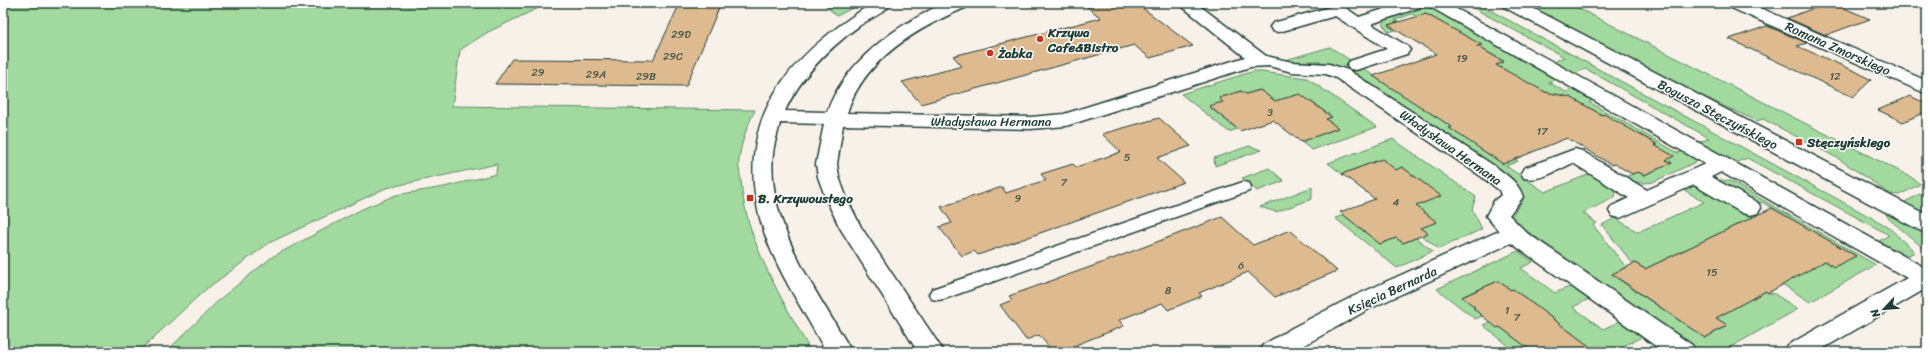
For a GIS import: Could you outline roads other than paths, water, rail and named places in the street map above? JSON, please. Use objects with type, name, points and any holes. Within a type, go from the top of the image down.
[{"type":"street","points":[[839,352],[780,244],[764,196],[761,174],[763,150],[771,117],[782,94],[808,60],[848,25],[884,3]]},
{"type":"street","points":[[932,352],[851,228],[841,209],[827,168],[828,147],[834,120],[841,101],[851,83],[883,48],[916,24],[961,3]]},
{"type":"street","name":"Władysława Hermana","points":[[1186,3],[1260,60],[1292,67],[1330,69],[1342,74],[1489,172],[1510,188],[1512,197],[1502,206],[1497,216],[1514,234],[1682,352]]},
{"type":"street","points":[[1357,23],[1420,3]]},
{"type":"street","points":[[1434,3],[1926,278]]},
{"type":"street","name":"Bogusza Stęczyńskiego","points":[[1510,3],[1927,225]]},
{"type":"street","name":"Romana Zmorskiego","points":[[1735,3],[1927,88]]},
{"type":"street","points":[[1279,28],[1337,10],[1401,50],[1356,65]]},
{"type":"street","name":"Władysława Hermana","points":[[771,117],[834,120],[1030,124],[1066,120],[1227,68],[1260,60]]},
{"type":"street","name":"Romana Zmorskiego","points":[[1896,74],[1927,74]]},
{"type":"street","points":[[1531,173],[1575,155],[1645,199]]},
{"type":"street","points":[[1620,211],[1722,164]]},
{"type":"street","points":[[1695,176],[1750,208]]},
{"type":"street","points":[[938,294],[1243,187]]},
{"type":"street","name":"Księcia Bernarda","points":[[1272,352],[1333,318],[1397,286],[1514,234]]},
{"type":"street","points":[[1797,352],[1926,278]]},
{"type":"place","name":"Krzywa Cafe&Bistro","points":[[1040,39]]},
{"type":"place","name":"Żabka","points":[[990,53]]},
{"type":"place","name":"Stęczyńskiego","points":[[1799,142]]},
{"type":"place","name":"B. Krzywoustego","points":[[750,198]]}]
